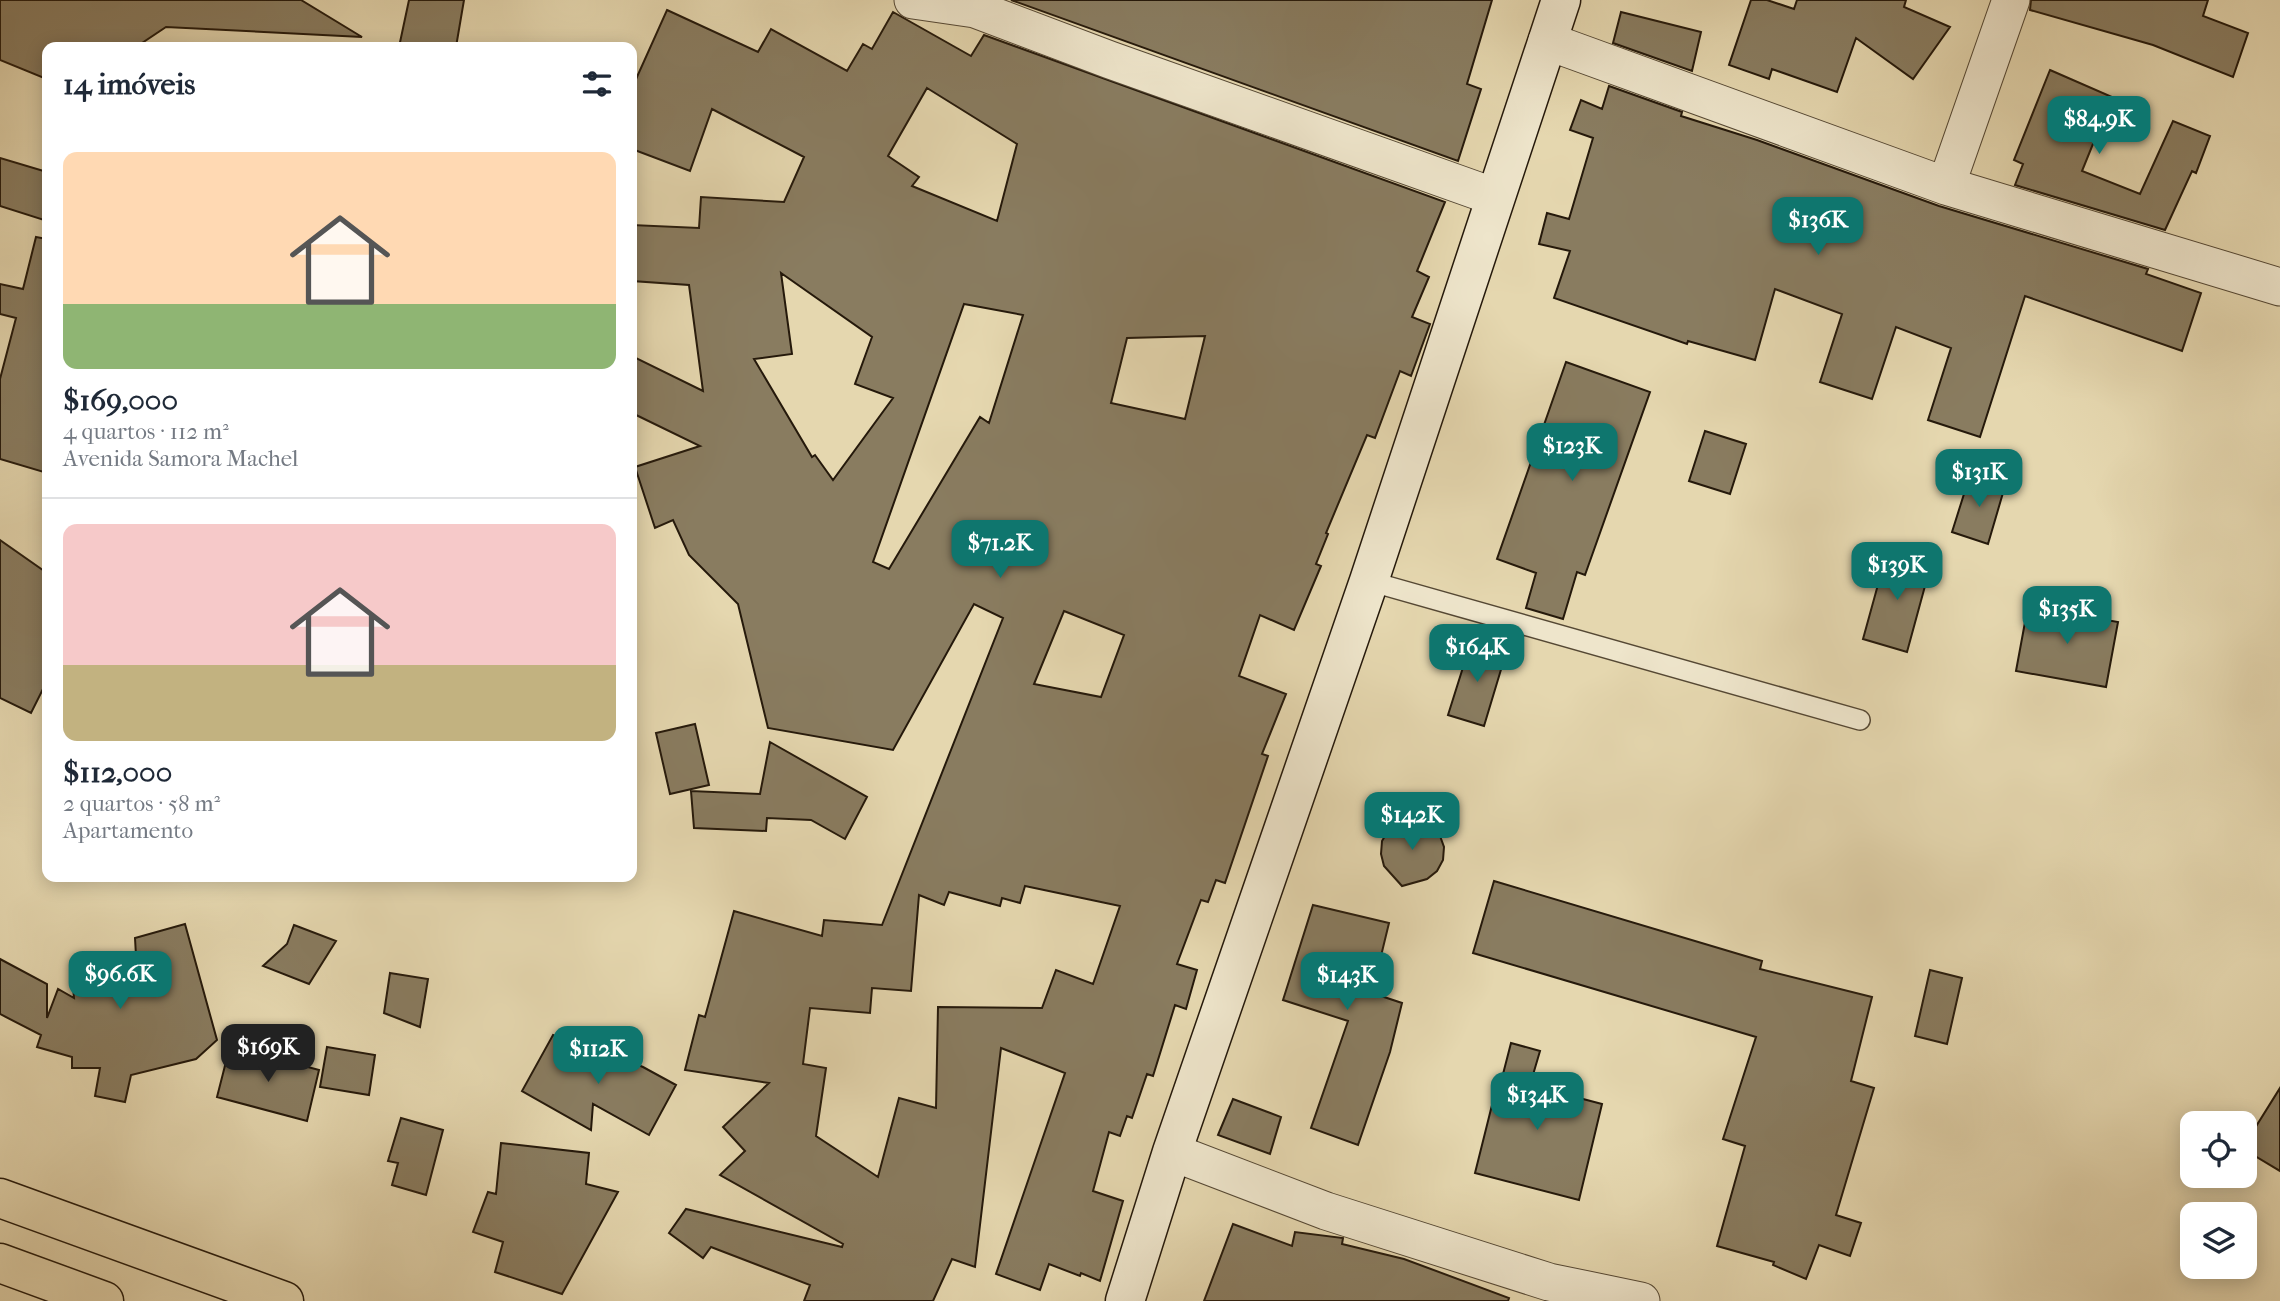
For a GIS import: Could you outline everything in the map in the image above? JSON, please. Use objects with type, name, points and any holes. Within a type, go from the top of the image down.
[{"type":"highway","points":[[0,1198],[284,1301]]},
{"type":"highway","points":[[0,1264],[56,1293],[104,1301]]},
{"type":"street","points":[[913,0],[975,9],[1495,197]]},
{"type":"street","points":[[1125,1301],[1172,1152],[1369,581],[1560,0]]},
{"type":"street","points":[[1946,186],[2011,0]]},
{"type":"street","points":[[1547,41],[1946,186],[2280,287]]},
{"type":"street","points":[[1172,1152],[1326,1211],[1549,1282],[1641,1301]]},
{"type":"lane","points":[[1369,581],[1860,720]]},
{"type":"building","points":[[0,0],[301,0],[362,37],[166,27],[144,42],[42,42],[42,77],[0,60]]},
{"type":"building","points":[[409,0],[464,0],[457,42],[400,42]]},
{"type":"building","points":[[1011,0],[1492,0],[1467,84],[1481,89],[1458,161]]},
{"type":"building","points":[[1751,0],[1767,0],[1794,9],[1797,0],[1906,0],[1904,7],[1950,27],[1913,79],[1856,38],[1837,92],[1772,69],[1769,79],[1729,65]]},
{"type":"building","points":[[2031,0],[2208,0],[2203,16],[2248,33],[2233,77],[2153,45],[2030,10]]},
{"type":"building","points":[[667,10],[758,52],[771,29],[847,71],[863,44],[872,49],[893,12],[971,56],[984,35],[1445,202],[1417,271],[1429,277],[1412,317],[1430,324],[1411,376],[1400,371],[1375,438],[1367,435],[1326,533],[1328,534],[1316,564],[1321,566],[1294,630],[1260,615],[1239,676],[1286,694],[1262,754],[1268,756],[1225,883],[1216,880],[1208,902],[1201,900],[1177,964],[1197,970],[1186,1009],[1175,1005],[1153,1076],[1147,1074],[1132,1118],[1127,1116],[1120,1136],[1109,1132],[1093,1191],[1123,1201],[1100,1281],[1049,1264],[1040,1290],[996,1274],[1065,1073],[1001,1048],[975,1267],[952,1259],[933,1301],[804,1301],[810,1285],[711,1247],[703,1258],[669,1233],[686,1209],[842,1247],[843,1244],[720,1175],[745,1151],[723,1127],[769,1083],[685,1070],[699,1015],[705,1017],[734,911],[822,936],[824,920],[882,925],[1003,618],[974,604],[893,750],[768,728],[738,604],[689,555],[673,520],[655,528],[637,473],[637,466],[700,446],[637,415],[637,358],[703,391],[689,285],[637,281],[637,225],[699,228],[701,197],[784,202],[804,157],[712,109],[690,171],[637,151],[637,77]],"holes":[[[927,88],[1017,144],[997,221],[912,186],[919,177],[888,156]],[[781,273],[872,337],[855,384],[893,398],[833,480],[815,455],[812,457],[754,359],[792,354]],[[964,304],[1023,315],[989,423],[980,417],[889,569],[873,562]],[[1205,336],[1185,419],[1111,403],[1127,338]],[[1064,611],[1124,635],[1101,697],[1034,684]],[[1025,886],[1120,906],[1093,984],[1056,970],[1042,1008],[938,1007],[936,1108],[899,1098],[878,1177],[816,1136],[826,1068],[803,1064],[810,1008],[870,1013],[872,988],[911,991],[919,895],[944,905],[949,892],[1000,906],[1002,898],[1020,903]]]},
{"type":"building","points":[[1621,12],[1701,32],[1692,71],[1613,43]]},
{"type":"building","points":[[2050,70],[2112,97],[2082,171],[2140,194],[2173,121],[2210,136],[2196,173],[2192,171],[2165,230],[2015,185],[2023,164],[2014,160]]},
{"type":"building","points":[[1609,86],[1682,112],[1681,116],[1757,140],[1939,206],[2148,269],[2146,274],[2201,293],[2182,351],[2025,296],[1980,437],[1928,420],[1951,348],[1896,327],[1872,399],[1820,382],[1842,314],[1775,289],[1755,360],[1688,341],[1687,344],[1554,298],[1570,251],[1539,244],[1547,213],[1569,219],[1593,138],[1570,130],[1581,100],[1602,109]]},
{"type":"building","points":[[0,158],[42,171],[42,219],[0,206]]},
{"type":"building","points":[[36,237],[42,238],[42,472],[0,459],[0,379],[16,318],[0,314],[0,284],[23,289]]},
{"type":"building","points":[[1566,362],[1650,392],[1585,575],[1577,572],[1563,619],[1526,608],[1536,573],[1497,559]]},
{"type":"building","points":[[1705,431],[1746,444],[1730,494],[1689,481]]},
{"type":"building","points":[[1970,475],[2005,486],[1988,544],[1952,532]]},
{"type":"building","points":[[0,540],[42,569],[42,691],[31,713],[0,698]]},
{"type":"building","points":[[1887,552],[1931,564],[1907,652],[1863,639]]},
{"type":"building","points":[[2028,606],[2118,622],[2106,687],[2016,671]]},
{"type":"building","points":[[1471,642],[1506,653],[1484,726],[1448,715]]},
{"type":"building","points":[[695,724],[709,785],[670,794],[656,733]]},
{"type":"building","points":[[770,742],[867,797],[845,839],[811,820],[767,818],[766,831],[694,828],[691,791],[760,794]]},
{"type":"building","points":[[1409,819],[1432,826],[1444,847],[1443,860],[1437,871],[1427,879],[1402,886],[1384,866],[1382,841],[1397,823]]},
{"type":"building","points":[[1494,881],[1762,961],[1760,969],[1872,997],[1851,1081],[1874,1088],[1836,1215],[1861,1223],[1850,1256],[1819,1245],[1806,1279],[1773,1265],[1774,1262],[1717,1246],[1745,1146],[1723,1139],[1756,1037],[1473,953]]},
{"type":"building","points":[[1313,905],[1389,923],[1372,993],[1402,1003],[1390,1052],[1358,1145],[1311,1128],[1348,1021],[1283,1000]]},
{"type":"building","points":[[185,924],[217,1040],[196,1059],[131,1075],[125,1102],[95,1096],[100,1068],[72,1068],[72,1057],[37,1047],[41,1035],[0,1014],[0,959],[47,984],[47,1018],[58,989],[74,998],[71,963],[136,956],[135,938]]},
{"type":"building","points":[[294,925],[336,941],[309,984],[263,966],[287,944]]},
{"type":"building","points":[[1930,970],[1962,978],[1947,1044],[1915,1036]]},
{"type":"building","points":[[390,973],[428,979],[420,1027],[384,1013]]},
{"type":"building","points":[[553,1035],[588,1054],[592,1046],[643,1067],[676,1085],[649,1135],[593,1104],[591,1130],[522,1091]]},
{"type":"building","points":[[1511,1043],[1540,1051],[1530,1085],[1602,1104],[1579,1200],[1475,1173],[1499,1077],[1502,1078]]},
{"type":"building","points":[[230,1046],[319,1070],[307,1121],[217,1097]]},
{"type":"building","points":[[327,1047],[375,1055],[369,1095],[320,1087]]},
{"type":"building","points":[[2280,1088],[2280,1171],[2257,1157],[2257,1125]]},
{"type":"building","points":[[1233,1099],[1281,1117],[1270,1154],[1218,1135]]},
{"type":"building","points":[[401,1118],[443,1130],[426,1195],[392,1185],[398,1163],[388,1161]]},
{"type":"building","points":[[501,1143],[589,1153],[586,1184],[618,1192],[562,1294],[495,1272],[503,1242],[473,1232],[488,1192],[496,1194]]},
{"type":"building","points":[[1233,1224],[1292,1246],[1295,1232],[1343,1238],[1342,1244],[1404,1259],[1509,1298],[1508,1301],[1204,1301]]}]
